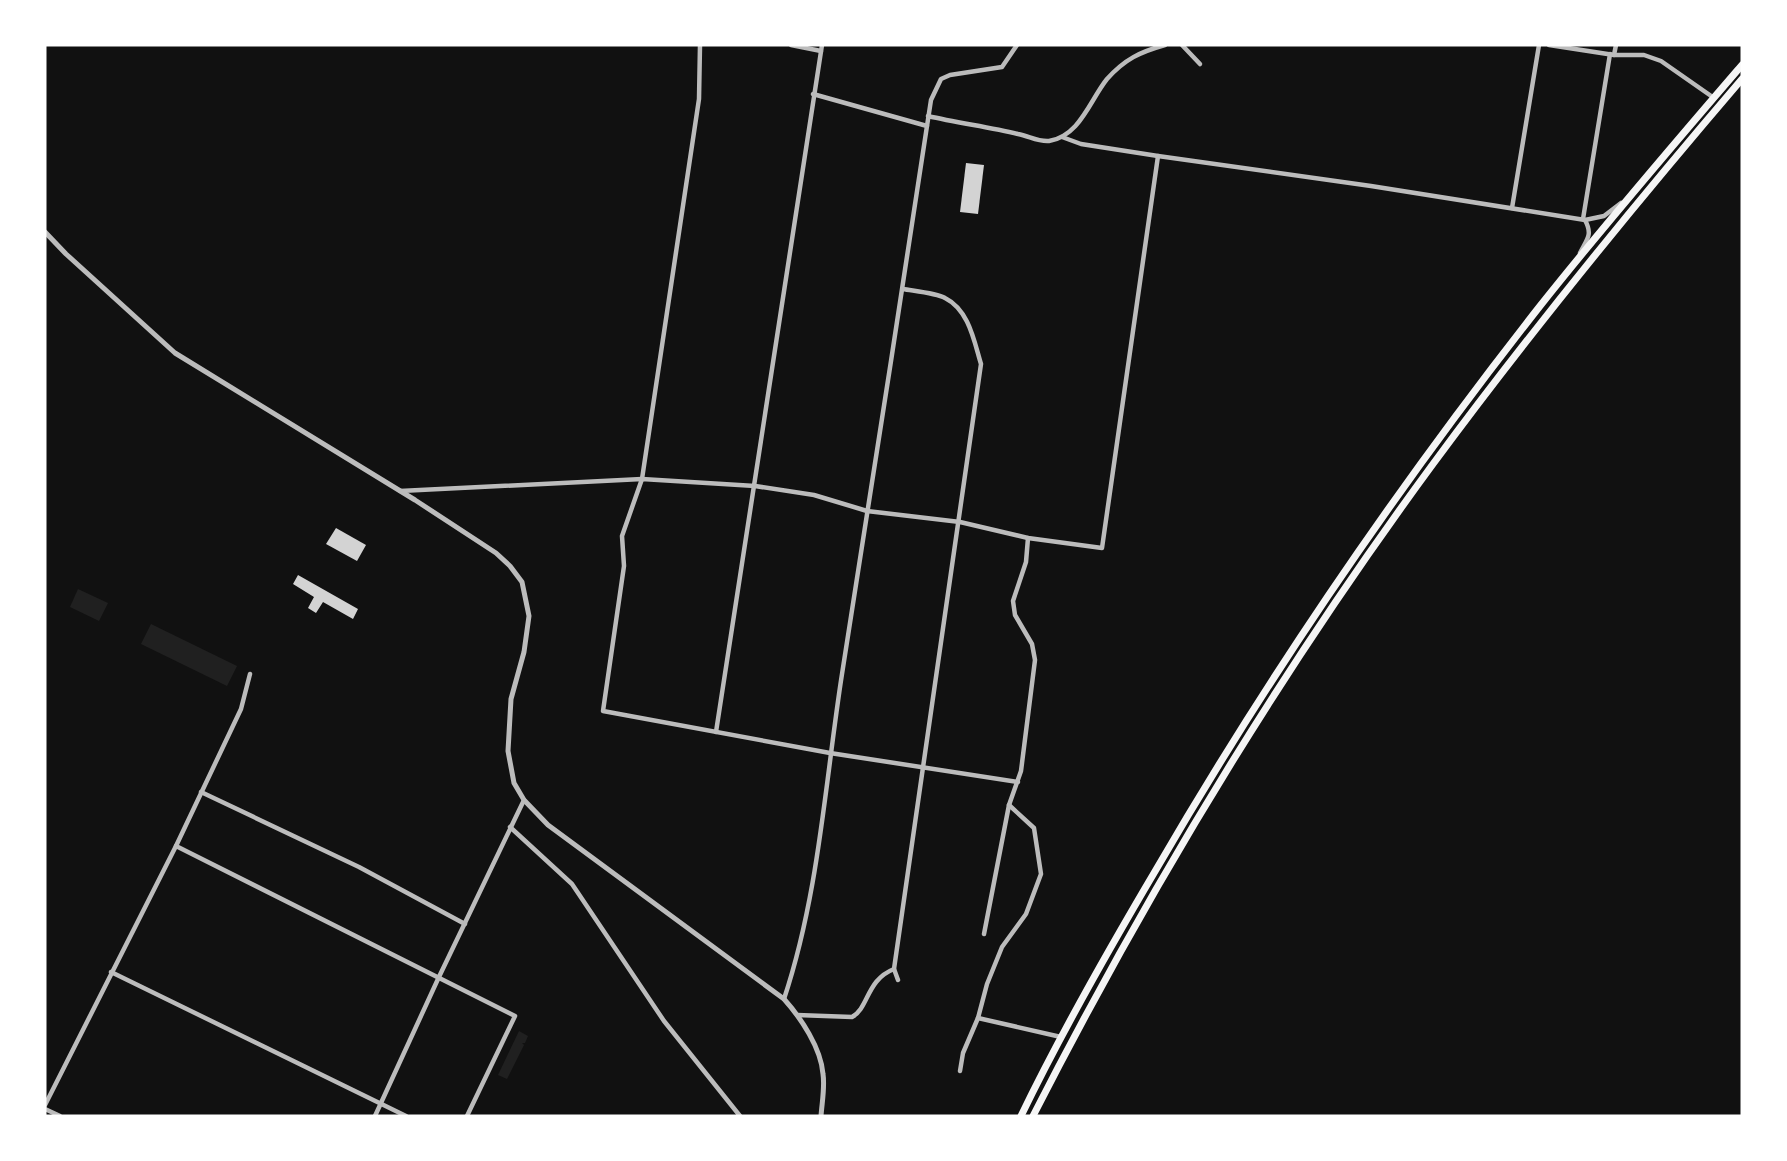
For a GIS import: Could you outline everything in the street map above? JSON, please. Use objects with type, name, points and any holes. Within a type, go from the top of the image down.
[{"type":"highway","points":[[1021,1116],[1061,1038],[1167,851],[1273,680],[1366,541],[1435,444],[1575,263],[1742,65]]},
{"type":"highway","points":[[1033,1116],[1101,986],[1186,837],[1244,742],[1328,614],[1431,466],[1491,387],[1598,251],[1742,79]]},
{"type":"street","points":[[700,45],[699,99],[642,479],[622,536],[624,566],[603,711],[830,753],[1018,782]]},
{"type":"street","points":[[716,732],[821,48],[791,45]]},
{"type":"street","points":[[784,999],[798,957],[815,876],[830,753],[931,100],[941,79],[950,75],[1002,67],[1017,45]]},
{"type":"street","points":[[928,116],[1017,133],[1041,141],[1050,141],[1062,137],[1085,114],[1099,90],[1115,71],[1136,54],[1165,45]]},
{"type":"street","points":[[1182,45],[1200,64]]},
{"type":"street","points":[[1512,207],[1539,45]]},
{"type":"street","points":[[1549,45],[1612,54],[1644,55],[1661,61],[1714,98]]},
{"type":"street","points":[[1584,220],[1612,54],[1616,45]]},
{"type":"street","points":[[813,94],[927,126]]},
{"type":"street","points":[[1062,137],[1081,144],[1512,207],[1584,220],[1604,216],[1632,195]]},
{"type":"street","points":[[400,491],[642,479],[755,486],[814,495],[867,511],[960,522],[1028,538],[1102,548],[1158,156]]},
{"type":"street","points":[[1575,263],[1590,233],[1590,227],[1584,220]]},
{"type":"street","points":[[45,232],[175,353],[400,491],[496,553],[510,566],[522,582],[528,616],[524,652],[511,699],[508,751],[514,783],[524,800],[548,825],[784,999],[812,1038],[824,1073],[821,1116]]},
{"type":"street","points":[[898,980],[894,969],[981,364],[968,321],[957,309],[945,298],[903,289]]},
{"type":"street","points":[[984,934],[1009,805],[1018,782],[1035,660],[1032,644],[1015,615],[1013,601],[1026,562],[1028,538]]},
{"type":"street","points":[[60,1116],[45,1107],[176,846],[241,709],[250,674]]},
{"type":"street","points":[[201,792],[359,867],[465,924]]},
{"type":"street","points":[[375,1116],[524,800]]},
{"type":"street","points":[[960,1071],[963,1053],[978,1018],[987,984],[1002,947],[1026,914],[1041,874],[1034,828],[1009,805]]},
{"type":"street","points":[[510,827],[572,884],[664,1021],[740,1116]]},
{"type":"street","points":[[176,846],[515,1016],[467,1116]]},
{"type":"street","points":[[797,1015],[852,1017],[858,1014],[863,1002],[882,974],[894,969]]},
{"type":"street","points":[[111,972],[406,1116]]},
{"type":"street","points":[[978,1018],[1061,1038]]},
{"type":"shaded area","points":[[78,589],[108,603],[99,621],[70,607]]},
{"type":"shaded area","points":[[151,624],[237,666],[227,686],[141,644]]},
{"type":"shaded area","points":[[519,1031],[528,1036],[525,1043],[522,1043],[524,1045],[507,1079],[498,1075]]},
{"type":"building","points":[[966,163],[984,165],[978,214],[960,212]]},
{"type":"building","points":[[336,528],[366,545],[357,561],[326,544]]},
{"type":"building","points":[[298,575],[358,609],[353,619],[323,602],[316,613],[308,608],[314,597],[293,584]]}]
